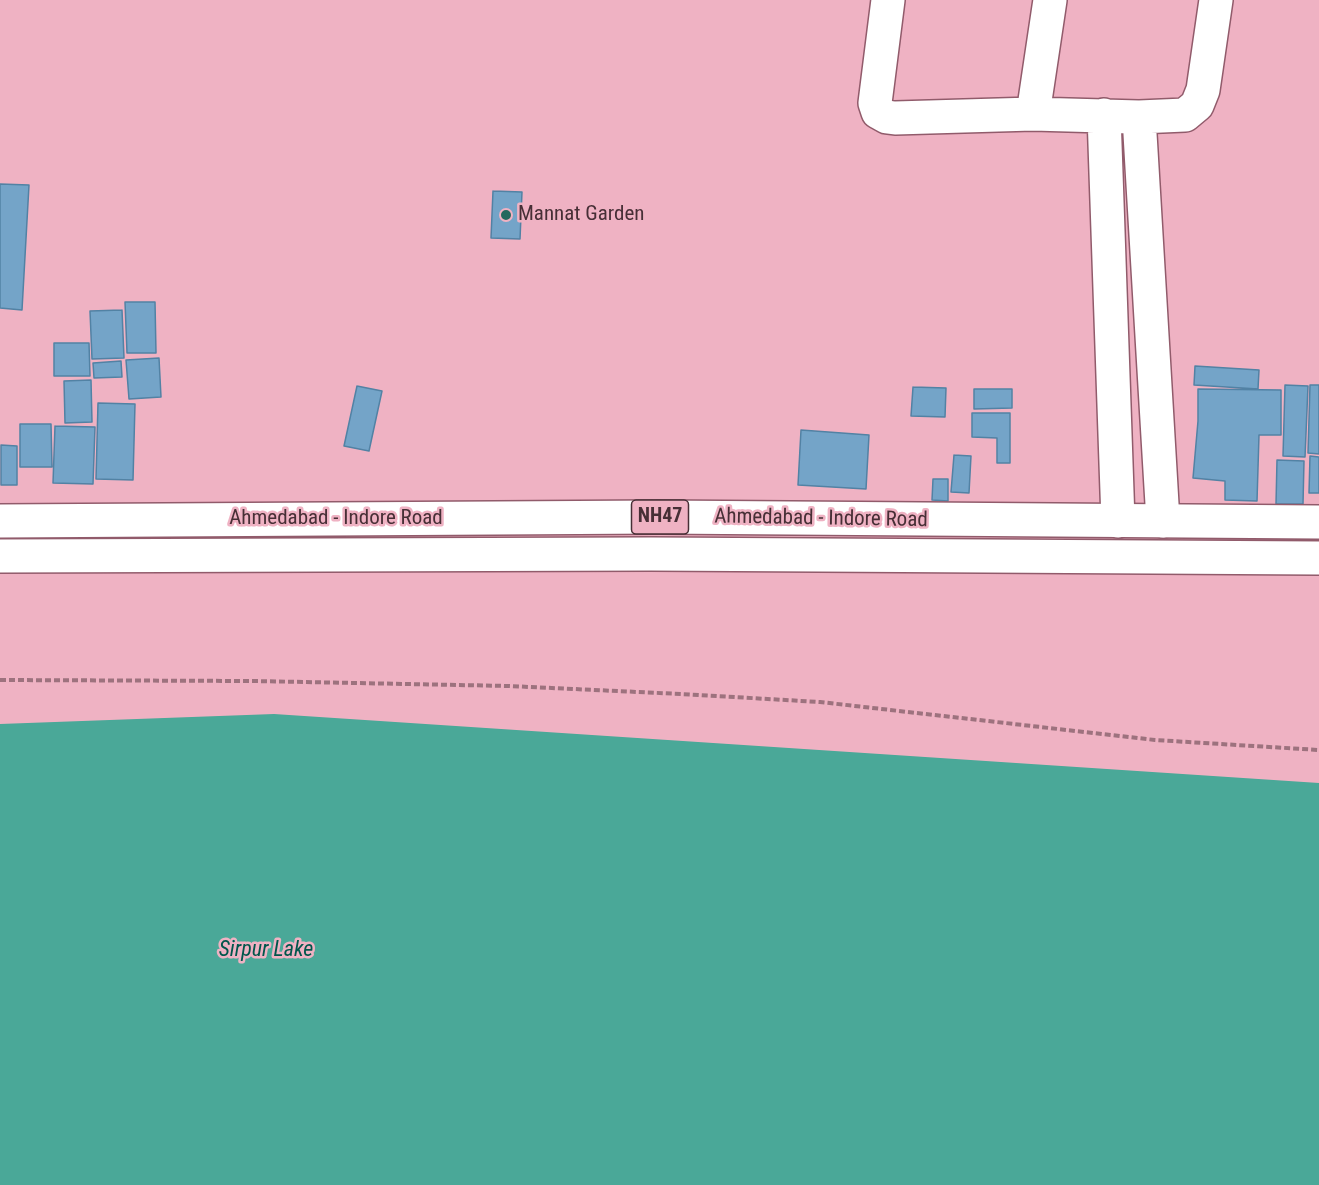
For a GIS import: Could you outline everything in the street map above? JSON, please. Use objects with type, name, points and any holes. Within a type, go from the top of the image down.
[{"type":"main road","points":[[888,0],[875,102],[878,112],[887,117],[896,118],[1034,114],[1139,117],[1185,115],[1197,105],[1203,90],[1216,0]]},
{"type":"main road","points":[[1034,114],[1050,0]]},
{"type":"main road","points":[[1104,115],[1118,521]]},
{"type":"main road","points":[[1139,117],[1163,521]]},
{"type":"main road","name":"Ahmedabad - Indore Road","points":[[0,521],[659,518],[1319,522]]},
{"type":"main road","name":"Ahmedabad - Indore Road","points":[[0,556],[651,554],[1319,558]]},
{"type":"path","points":[[0,680],[253,681],[509,686],[716,696],[820,702],[1155,740],[1319,750]]},
{"type":"water","name":"Sirpur Lake","points":[[274,714],[1319,783],[1319,1185],[0,1185],[0,724]]},
{"type":"building","points":[[0,184],[29,185],[22,310],[0,308]]},
{"type":"building","name":"Mannat Garden","points":[[493,191],[522,192],[520,239],[491,238]]},
{"type":"building","points":[[125,302],[155,302],[156,353],[127,353]]},
{"type":"building","points":[[122,310],[124,358],[92,359],[90,311]]},
{"type":"building","points":[[54,343],[89,343],[90,376],[54,376]]},
{"type":"building","points":[[159,358],[161,397],[129,399],[126,360]]},
{"type":"building","points":[[121,361],[122,377],[94,378],[93,363]]},
{"type":"building","points":[[1195,366],[1259,370],[1258,389],[1194,385]]},
{"type":"building","points":[[91,380],[92,422],[65,423],[64,381]]},
{"type":"building","points":[[1285,385],[1308,386],[1305,457],[1283,456]]},
{"type":"building","points":[[1310,385],[1319,385],[1319,454],[1308,453]]},
{"type":"building","points":[[357,386],[382,391],[369,451],[344,446]]},
{"type":"building","points":[[913,387],[946,388],[945,417],[911,416]]},
{"type":"building","points":[[974,389],[1012,389],[1012,408],[974,409]]},
{"type":"building","points":[[1198,389],[1281,390],[1281,435],[1259,435],[1257,501],[1225,500],[1225,481],[1193,478]]},
{"type":"building","points":[[98,403],[135,404],[133,480],[96,479]]},
{"type":"building","points":[[972,413],[1010,413],[1010,463],[997,463],[997,438],[972,437]]},
{"type":"building","points":[[20,424],[51,424],[52,467],[20,467]]},
{"type":"building","points":[[55,426],[95,427],[93,484],[53,483]]},
{"type":"building","points":[[801,430],[869,435],[866,489],[798,485]]},
{"type":"building","points":[[1,445],[17,446],[17,485],[1,485]]},
{"type":"building","points":[[954,455],[971,456],[969,493],[951,492]]},
{"type":"building","points":[[1310,456],[1319,457],[1319,493],[1309,493]]},
{"type":"building","points":[[1277,460],[1304,461],[1303,504],[1276,504]]},
{"type":"building","points":[[933,479],[948,479],[948,501],[932,500]]},
{"type":"place","name":"Mannat Garden","points":[[506,215]]}]
